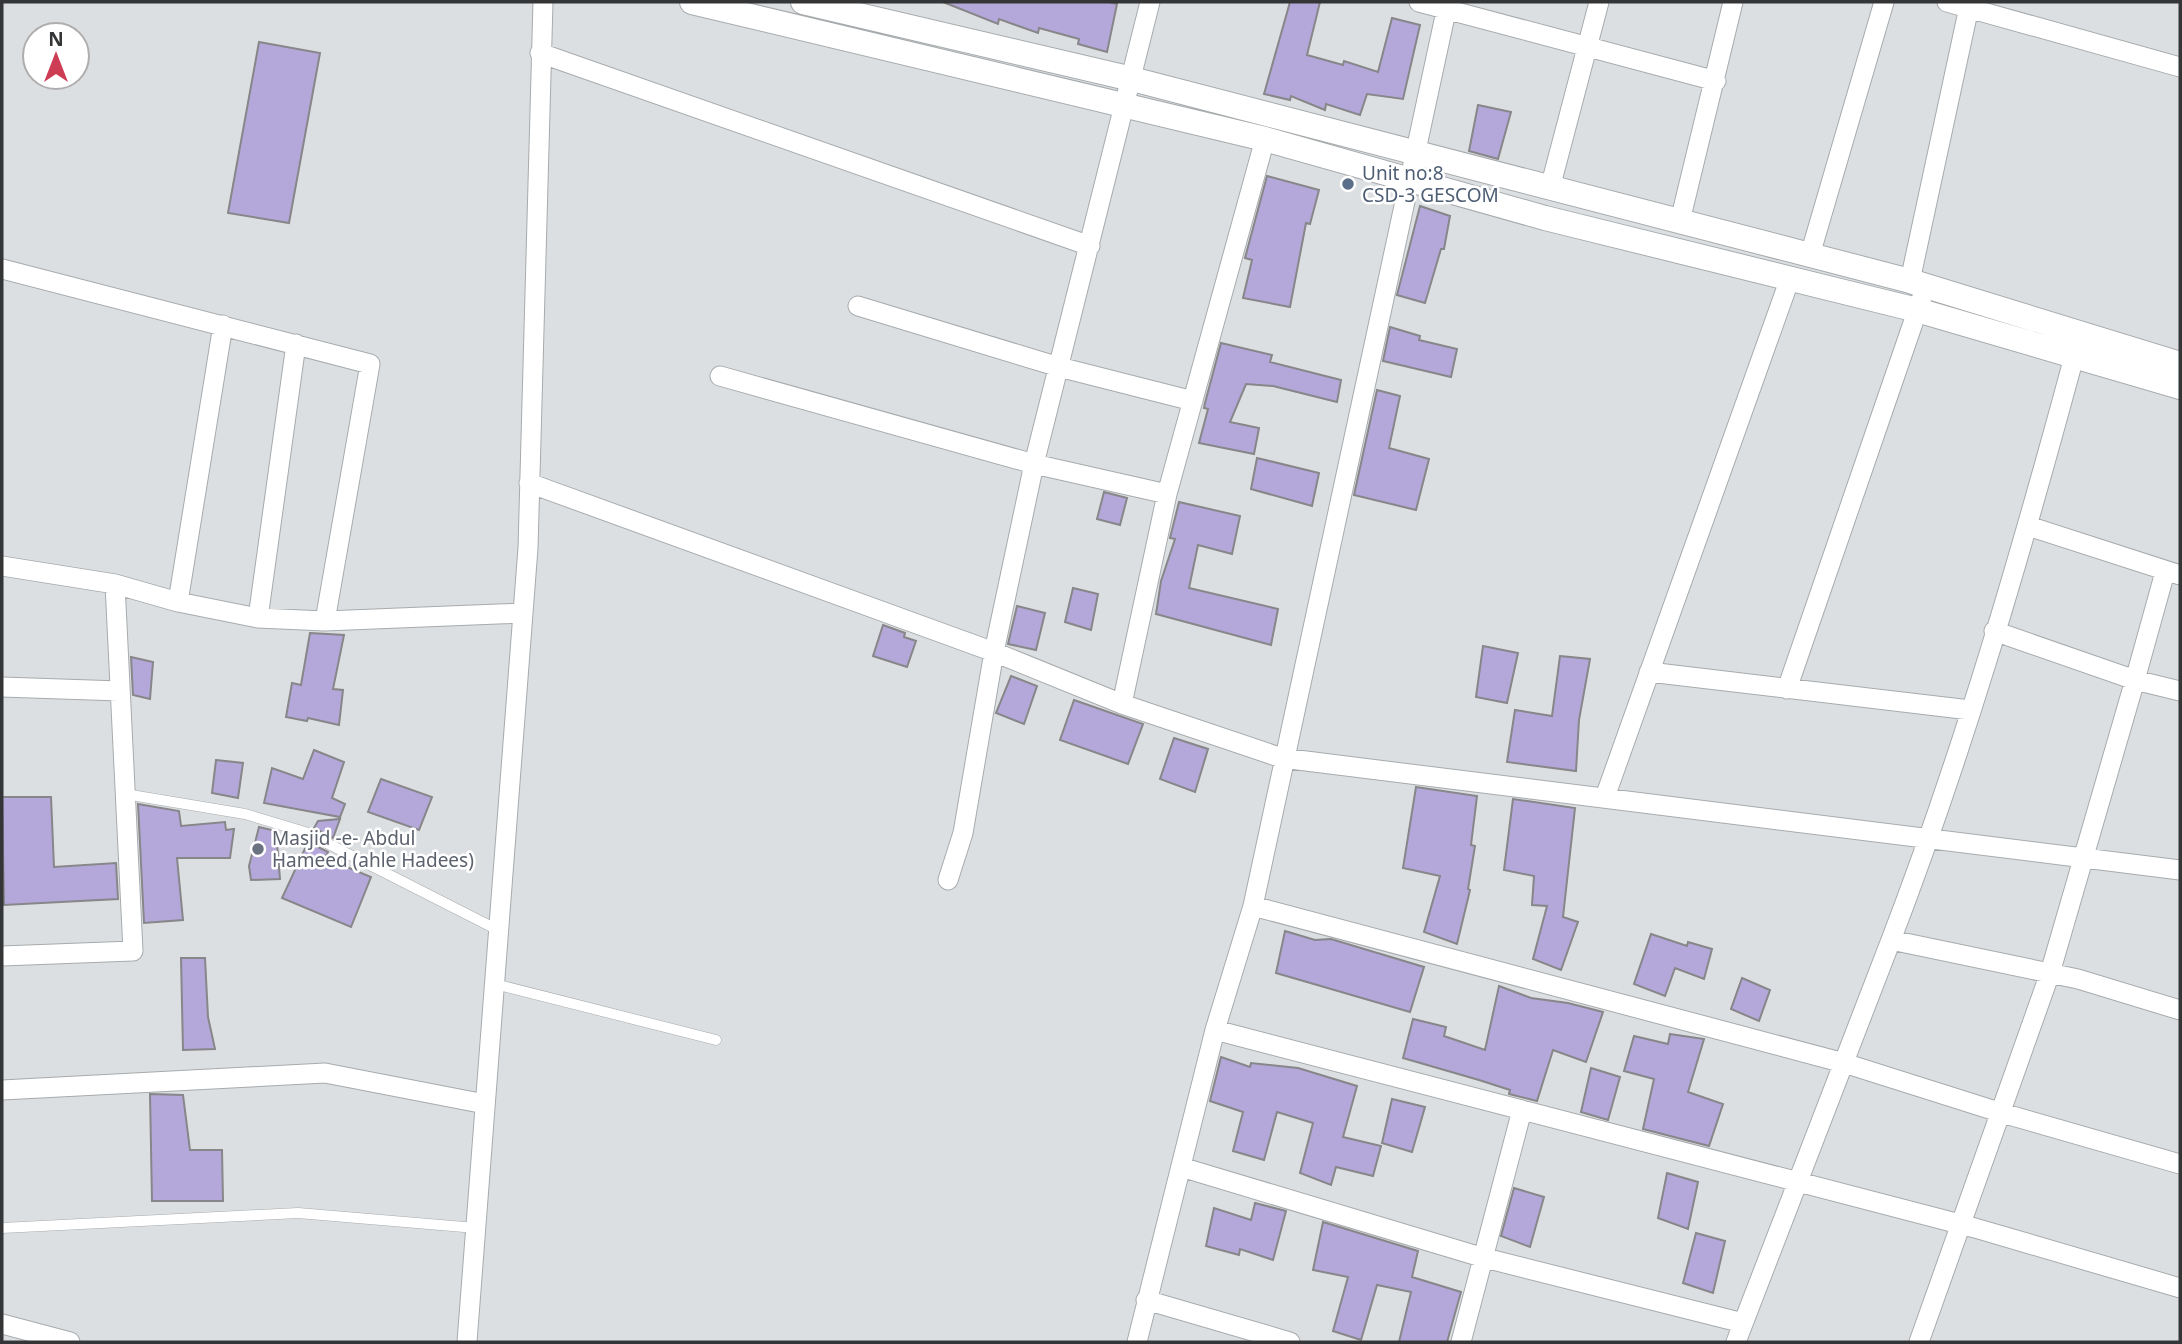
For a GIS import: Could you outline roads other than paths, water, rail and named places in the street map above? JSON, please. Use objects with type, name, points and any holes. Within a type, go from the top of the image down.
[{"type":"street","points":[[467,1342],[495,984],[496,929],[523,613],[543,2]]},
{"type":"street","points":[[692,2],[1265,139],[1408,180],[1789,281],[1917,310],[2180,387]]},
{"type":"street","points":[[803,2],[1132,79],[1810,255],[1918,284],[2180,364]]},
{"type":"street","points":[[948,880],[967,809],[994,652],[1034,464],[1150,2]]},
{"type":"street","points":[[1419,2],[1447,5],[1586,49],[1716,81]]},
{"type":"street","points":[[1550,188],[1599,2]]},
{"type":"street","points":[[1680,221],[1733,2]]},
{"type":"street","points":[[1810,255],[1884,2]]},
{"type":"street","points":[[1947,2],[2180,67]]},
{"type":"street","points":[[1137,1342],[1214,1030],[1253,905],[1282,758],[1447,5]]},
{"type":"street","points":[[1787,689],[1917,310],[1918,284],[1969,7]]},
{"type":"street","points":[[540,52],[1090,246]]},
{"type":"street","points":[[1122,704],[1167,494],[1265,139]]},
{"type":"street","points":[[2,269],[370,364],[325,621]]},
{"type":"street","points":[[1605,797],[1789,281]]},
{"type":"street","points":[[858,306],[1059,367],[1193,401]]},
{"type":"street","points":[[178,602],[223,325]]},
{"type":"street","points":[[258,618],[296,344]]},
{"type":"street","points":[[1736,1342],[1930,838],[2028,526],[2074,357]]},
{"type":"street","points":[[720,376],[1034,464],[1167,494]]},
{"type":"street","points":[[529,483],[994,652],[1122,704],[1282,758],[2180,870]]},
{"type":"street","points":[[1919,1342],[2050,973],[2135,680],[2173,574],[2028,526]]},
{"type":"street","points":[[2,566],[115,584],[178,602],[258,618],[325,621],[523,613]]},
{"type":"street","points":[[2,956],[133,951],[115,584]]},
{"type":"street","points":[[1994,631],[2135,680],[2180,691]]},
{"type":"street","points":[[1649,672],[1970,710]]},
{"type":"street","points":[[2,687],[120,691]]},
{"type":"street","points":[[1253,905],[1844,1063],[2002,1113],[2180,1164]]},
{"type":"street","points":[[1891,940],[2050,973],[2180,1010]]},
{"type":"street","points":[[1214,1030],[1962,1225],[2180,1288]]},
{"type":"street","points":[[2,1090],[325,1073],[485,1104]]},
{"type":"street","points":[[1461,1342],[1481,1257],[1522,1110]]},
{"type":"street","points":[[1181,1167],[1481,1257],[1742,1323]]},
{"type":"street","points":[[1146,1300],[1290,1342]]},
{"type":"street","points":[[2,1324],[70,1342]]},
{"type":"lane","points":[[125,794],[245,814],[294,828],[496,929]]},
{"type":"lane","points":[[495,984],[716,1040]]},
{"type":"lane","points":[[2,1227],[298,1213],[476,1228]]},
{"type":"place","name":"Unit no:8 CSD-3 GESCOM","points":[[1348,184]]},
{"type":"place","name":"Masjid -e- Abdul Hameed (ahle Hadees)","points":[[258,849]]}]
